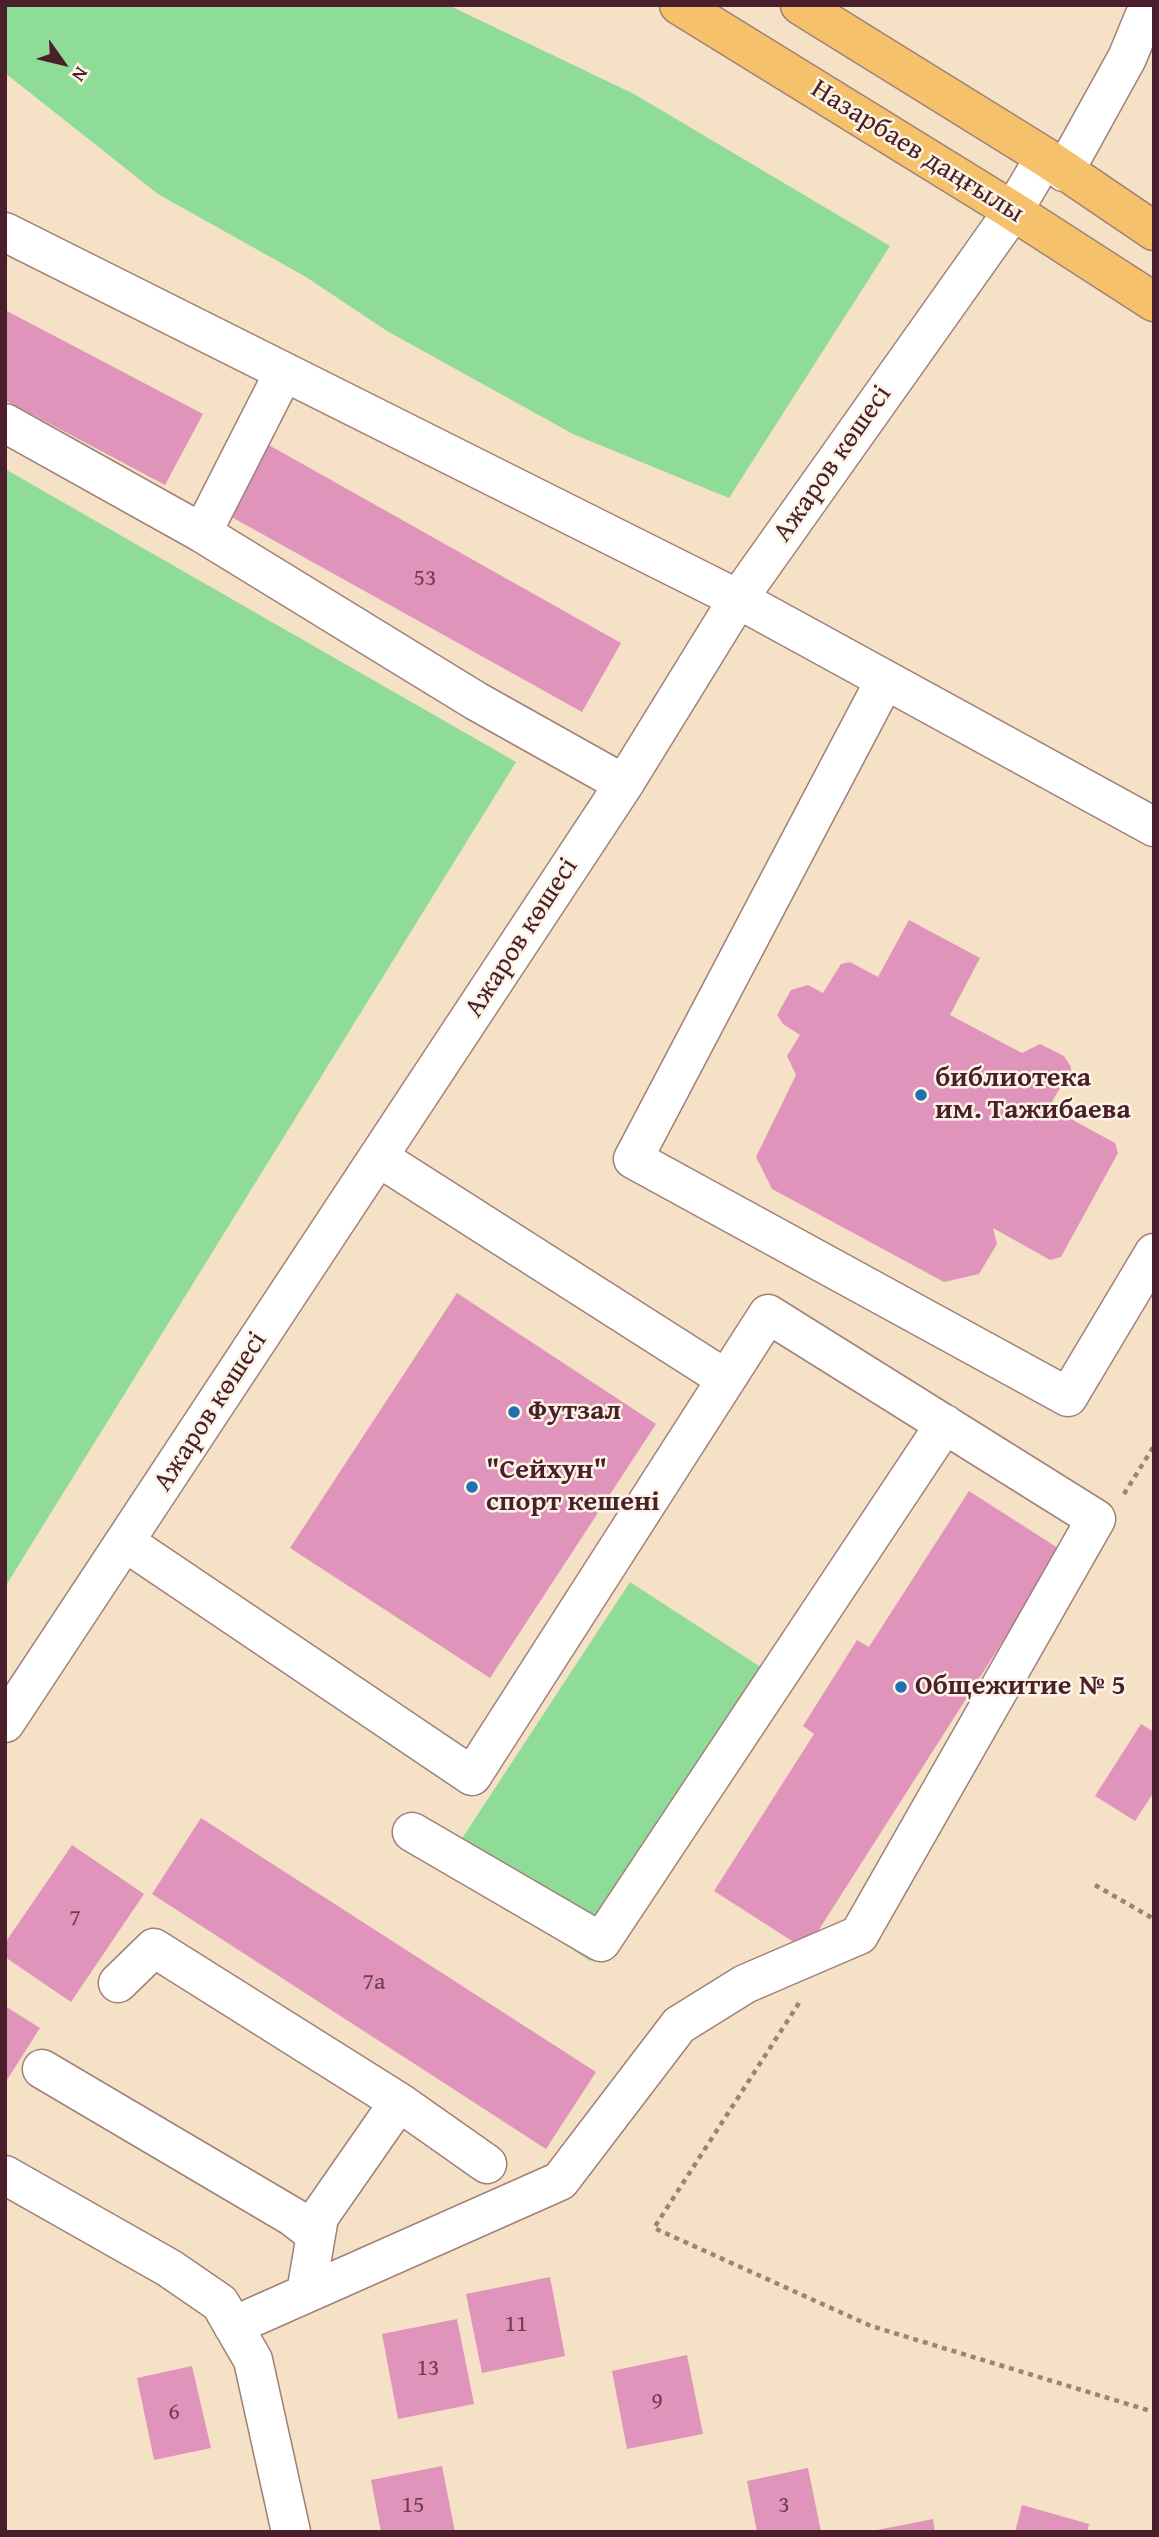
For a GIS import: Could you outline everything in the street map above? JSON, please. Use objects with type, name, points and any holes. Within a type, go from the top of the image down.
[{"type":"main road","name":"Назарбаев даңғылы","points":[[679,5],[1013,211],[1154,302]]},
{"type":"main road","points":[[800,5],[1154,230]]},
{"type":"street","name":"Ажаров көшесі","points":[[5,1723],[624,784],[738,599],[1013,211],[1140,67],[1149,5]]},
{"type":"street","points":[[5,232],[738,599],[1154,827]]},
{"type":"street","points":[[202,533],[284,372]]},
{"type":"street","points":[[5,424],[202,533],[464,694],[624,784]]},
{"type":"street","points":[[885,680],[633,1159],[1068,1396],[1154,1253]]},
{"type":"street","points":[[378,1157],[726,1379]]},
{"type":"street","points":[[125,1542],[472,1776],[768,1314],[1097,1519],[859,1935],[745,1984],[679,2025],[559,2180],[233,2326]]},
{"type":"street","points":[[412,1832],[601,1942],[945,1424]]},
{"type":"street","points":[[118,1983],[154,1948],[399,2102],[487,2164]]},
{"type":"street","points":[[42,2069],[293,2217],[316,2235]]},
{"type":"street","points":[[306,2293],[319,2217],[399,2102]]},
{"type":"street","points":[[5,2175],[169,2268],[220,2303],[253,2360],[291,2532]]},
{"type":"path","points":[[1117,1505],[1154,1446]]},
{"type":"path","points":[[1095,1885],[1154,1919]]},
{"type":"path","points":[[804,1996],[654,2228],[871,2326],[1154,2412]]},
{"type":"green space","points":[[5,5],[448,5],[634,94],[890,246],[729,498],[573,434],[387,331],[306,277],[158,194],[5,73]]},
{"type":"green space","points":[[5,469],[516,762],[5,1587]]},
{"type":"green space","points":[[630,1582],[776,1677],[590,1961],[444,1866]]},
{"type":"building","points":[[5,310],[203,414],[165,485],[5,400]]},
{"type":"building","points":[[267,444],[621,643],[582,712],[228,515]]},
{"type":"building","name":"библиотека им. Тажибаева","points":[[909,920],[980,958],[950,1015],[1022,1053],[1040,1044],[1064,1056],[1071,1067],[1071,1079],[1063,1083],[1049,1107],[1115,1143],[1118,1153],[1061,1257],[1050,1260],[993,1228],[997,1244],[979,1274],[944,1282],[772,1189],[756,1157],[796,1075],[787,1056],[800,1035],[783,1024],[777,1015],[791,990],[808,985],[823,993],[841,964],[850,962],[878,977]]},
{"type":"building","name":"\"Сейхун\" спорт кешені","points":[[457,1293],[656,1424],[490,1678],[290,1548]]},
{"type":"building","name":"Общежитие № 5","points":[[969,1491],[1061,1550],[806,1950],[714,1891],[814,1734],[803,1726],[857,1640],[869,1647]]},
{"type":"building","points":[[1141,1724],[1154,1732],[1154,1792],[1135,1821],[1095,1796]]},
{"type":"building","points":[[201,1818],[596,2072],[546,2149],[152,1894]]},
{"type":"building","points":[[72,1845],[144,1894],[71,2002],[5,1957],[5,1943]]},
{"type":"building","points":[[5,2006],[40,2028],[5,2083]]},
{"type":"building","points":[[550,2277],[565,2356],[482,2373],[466,2294]]},
{"type":"building","points":[[457,2319],[474,2404],[398,2419],[382,2334]]},
{"type":"building","points":[[687,2355],[703,2434],[627,2449],[612,2371]]},
{"type":"building","points":[[192,2366],[211,2448],[154,2460],[137,2378]]},
{"type":"building","points":[[442,2466],[455,2532],[381,2532],[371,2480]]},
{"type":"building","points":[[808,2468],[821,2532],[757,2532],[747,2481]]},
{"type":"building","points":[[1022,2505],[1089,2524],[1087,2532],[1015,2532]]},
{"type":"building","points":[[933,2519],[935,2532],[877,2532],[877,2530]]},
{"type":"place","name":"библиотека им. Тажибаева","points":[[921,1095]]},
{"type":"place","name":"Футзал","points":[[514,1412]]},
{"type":"place","name":"\"Сейхун\" спорт кешені","points":[[472,1487]]},
{"type":"place","name":"Общежитие № 5","points":[[901,1687]]}]
